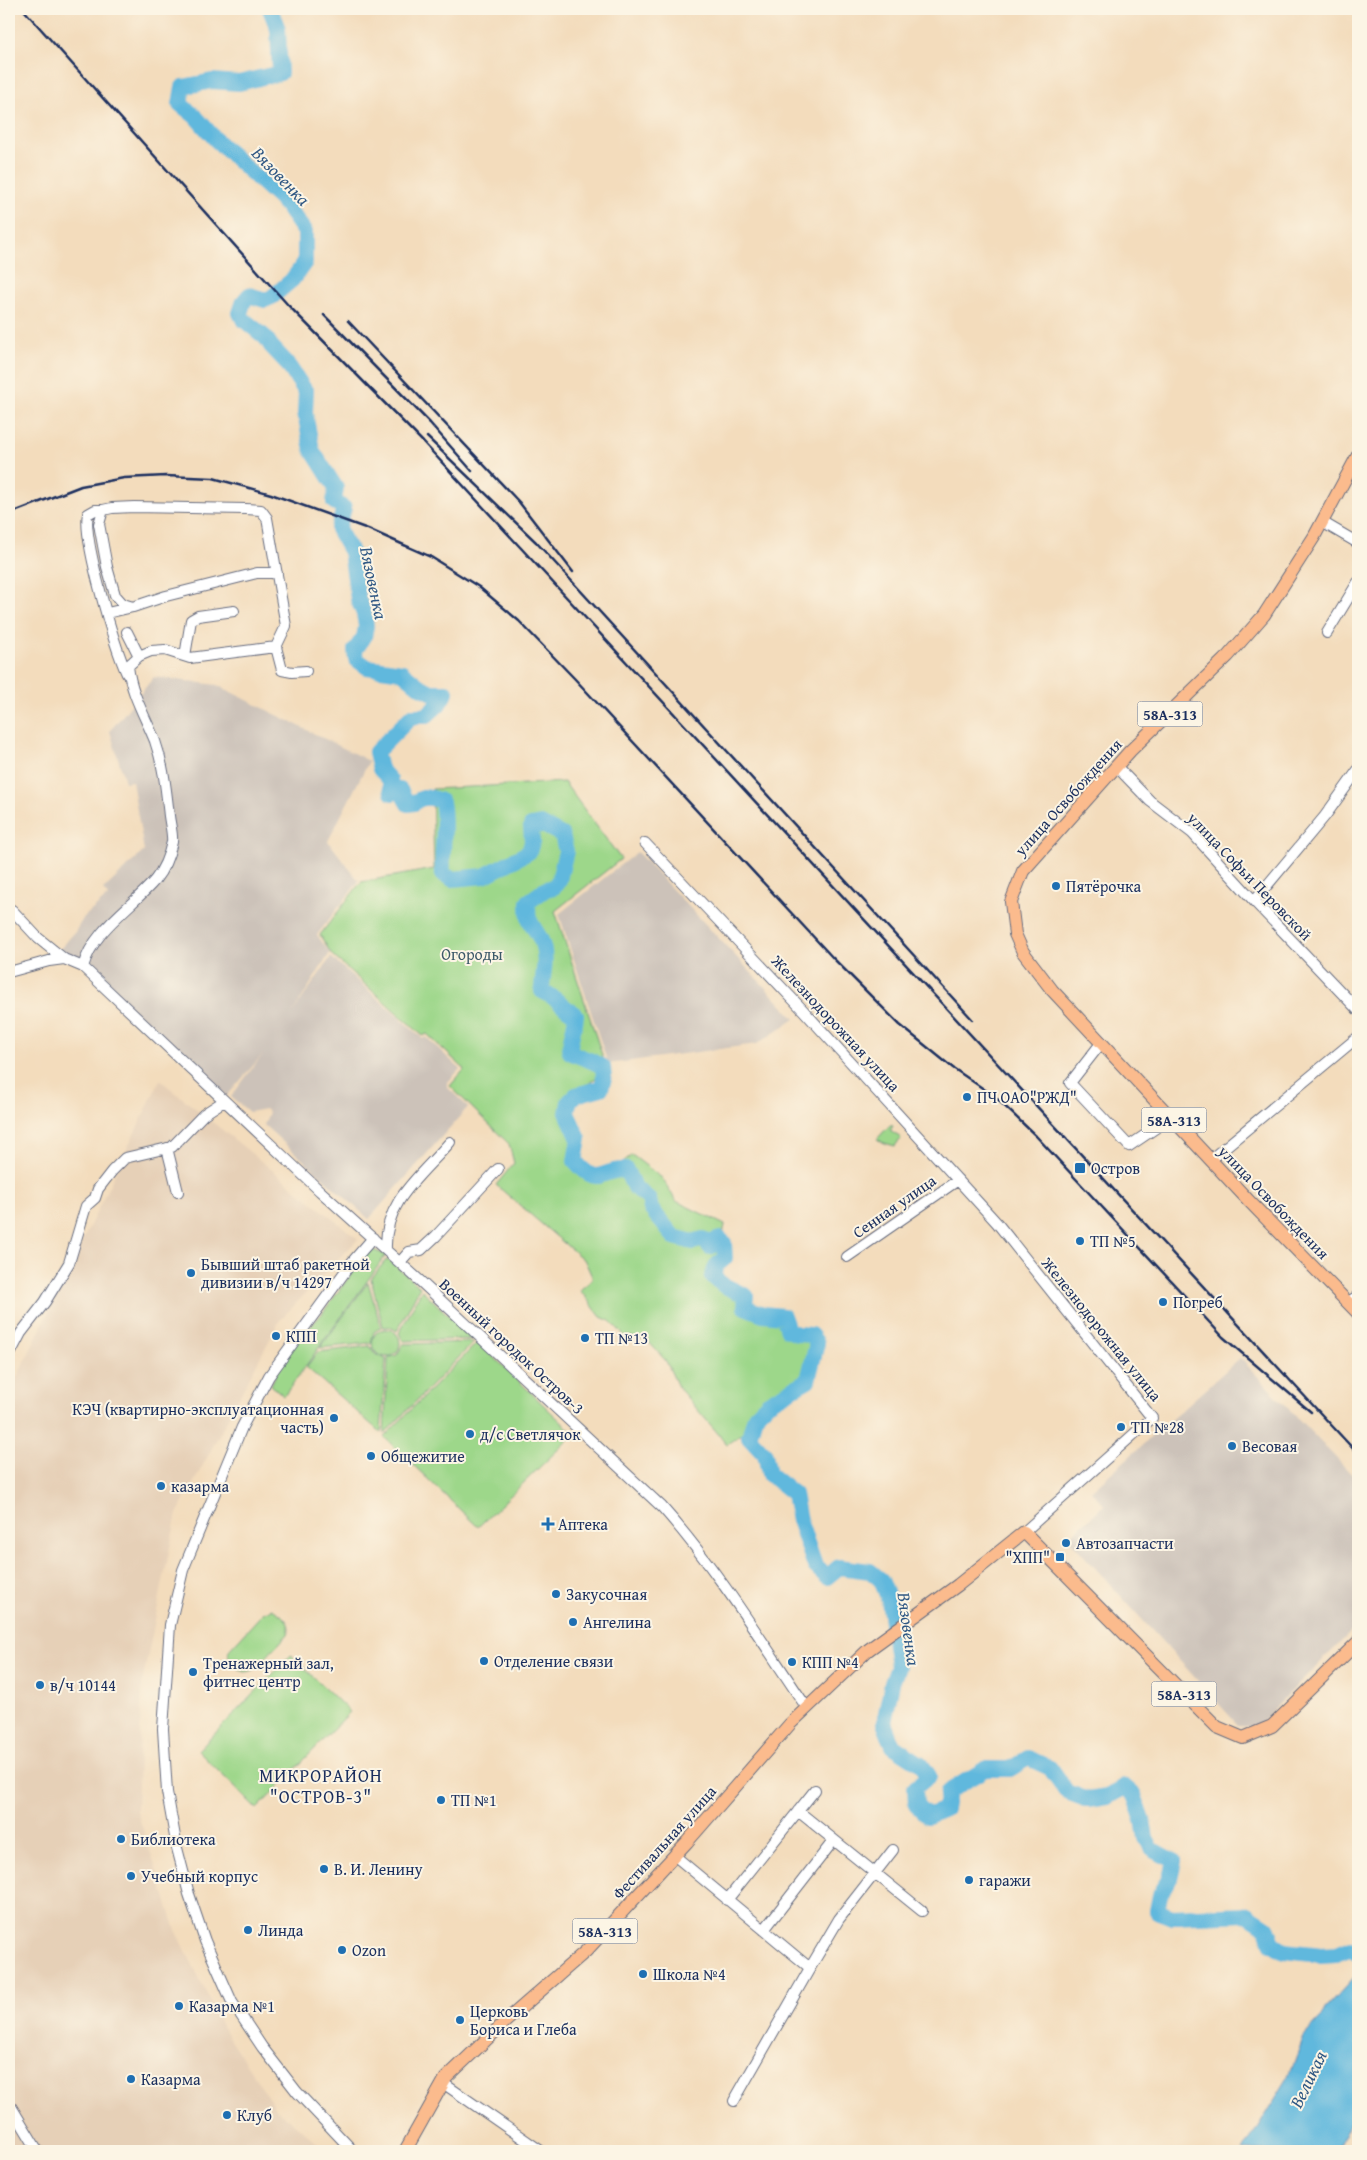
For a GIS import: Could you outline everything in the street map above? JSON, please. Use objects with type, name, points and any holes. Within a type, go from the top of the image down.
[{"type":"main road","name":"улица Освобождения","points":[[1358,454],[1322,522],[1264,615],[1228,656],[1116,766],[1023,871],[1016,884],[1011,902],[1015,934],[1023,952],[1052,990],[1211,1160],[1353,1299],[1358,1313]]},
{"type":"main road","name":"58А-313","points":[[807,1708],[868,1650],[958,1585],[1024,1532],[1217,1727],[1243,1738],[1272,1726],[1358,1642]]},
{"type":"main road","name":"Фестивальная улица","points":[[405,2151],[443,2083],[507,2020],[586,1951],[675,1856],[790,1724],[807,1708]]},
{"type":"street","points":[[83,968],[86,956],[104,930],[145,892],[162,872],[172,841],[164,769],[154,740],[134,697],[107,613],[88,540],[86,522],[88,514],[95,510],[134,507],[260,510],[267,518],[286,626],[276,647],[282,670],[292,672],[306,671]]},
{"type":"street","points":[[102,510],[99,524],[115,595],[123,604],[133,607]]},
{"type":"street","points":[[1322,522],[1358,543]]},
{"type":"street","points":[[107,613],[257,573],[277,573]]},
{"type":"street","points":[[1327,633],[1358,582]]},
{"type":"street","points":[[185,656],[192,620],[198,616],[234,611]]},
{"type":"street","points":[[127,632],[139,656]]},
{"type":"street","points":[[129,679],[128,666],[139,656],[151,652],[165,650],[190,658],[276,647]]},
{"type":"street","name":"улица Софьи Перовской","points":[[1116,766],[1150,802],[1192,833],[1254,902],[1358,1010]]},
{"type":"street","points":[[1254,902],[1325,816],[1358,770]]},
{"type":"street","name":"Железнодорожная улица","points":[[645,843],[803,1010],[997,1223],[1152,1418],[1024,1532]]},
{"type":"street","name":"Военный городок Остров-3","points":[[9,910],[12,910],[38,938],[64,959],[83,968],[320,1191],[386,1249],[662,1507],[688,1536],[751,1623],[807,1708]]},
{"type":"street","points":[[9,972],[49,960],[64,959]]},
{"type":"street","points":[[1211,1160],[1358,1037]]},
{"type":"street","points":[[1102,1042],[1070,1083],[1129,1146],[1172,1117]]},
{"type":"street","points":[[9,1356],[21,1333],[45,1302],[69,1263],[86,1206],[95,1198],[98,1189],[112,1171],[124,1158],[172,1147],[204,1114],[224,1101]]},
{"type":"street","points":[[386,1249],[385,1234],[398,1201],[450,1142]]},
{"type":"street","points":[[167,1148],[178,1192]]},
{"type":"street","points":[[400,1262],[409,1252],[421,1250],[436,1236],[498,1169]]},
{"type":"street","name":"Сенная улица","points":[[846,1257],[958,1180]]},
{"type":"street","points":[[353,2151],[297,2092],[232,2002],[205,1941],[176,1848],[167,1792],[163,1729],[170,1625],[183,1570],[242,1427],[270,1376],[352,1262],[373,1238]]},
{"type":"street","points":[[727,1900],[815,1790]]},
{"type":"street","points":[[798,1811],[922,1910]]},
{"type":"street","points":[[764,1930],[834,1840]]},
{"type":"street","points":[[734,2101],[839,1919],[893,1850]]},
{"type":"street","points":[[675,1856],[810,1968]]},
{"type":"street","points":[[443,2083],[541,2151]]},
{"type":"street","points":[[9,2105],[38,2151]]},
{"type":"shaded area","points":[[154,677],[217,685],[369,761],[328,841],[359,881],[317,935],[330,953],[291,1015],[331,957],[423,1039],[426,1037],[460,1069],[447,1083],[447,1087],[468,1107],[369,1219],[264,1125],[269,1112],[265,1109],[249,1112],[231,1097],[263,1054],[227,1096],[79,960],[60,949],[75,932],[84,917],[108,896],[103,890],[144,851],[132,781],[125,782],[110,731]]},
{"type":"shaded area","points":[[637,852],[795,1019],[757,1044],[608,1064],[559,914]]},
{"type":"shaded area","points":[[160,1080],[358,1239],[280,1320],[177,1514],[142,1683],[137,1811],[176,1930],[224,2030],[275,2108],[327,2151],[9,2151],[9,1394]]},
{"type":"shaded area","points":[[1240,1358],[1358,1481],[1358,1625],[1262,1721],[1253,1726],[1238,1725],[1068,1538],[1104,1505],[1091,1491]]},
{"type":"green space","name":"Огороды","points":[[564,782],[621,859],[555,911],[607,1070],[567,1099],[563,1113],[574,1138],[571,1166],[587,1179],[598,1181],[632,1155],[662,1178],[676,1201],[725,1225],[720,1250],[706,1279],[739,1300],[743,1312],[780,1321],[785,1331],[809,1340],[813,1345],[808,1371],[802,1380],[780,1391],[760,1406],[745,1432],[727,1444],[678,1387],[666,1361],[647,1340],[625,1336],[610,1321],[601,1317],[580,1290],[593,1279],[585,1261],[496,1185],[514,1163],[509,1144],[450,1086],[464,1070],[462,1067],[427,1034],[423,1036],[332,955],[320,935],[361,882],[434,869],[432,789]]},
{"type":"green space","points":[[890,1125],[893,1126],[890,1131],[901,1138],[895,1146],[877,1139]]},
{"type":"green space","points":[[373,1250],[386,1255],[284,1396],[271,1385],[286,1353],[321,1315],[366,1254]]},
{"type":"green space","points":[[386,1260],[390,1261],[420,1287],[397,1331],[390,1327],[383,1327],[371,1279]]},
{"type":"green space","points":[[368,1282],[381,1327],[374,1332],[371,1343],[320,1348]]},
{"type":"green space","points":[[422,1290],[473,1339],[403,1341],[399,1333]]},
{"type":"green space","points":[[386,1329],[396,1333],[400,1343],[396,1353],[386,1357],[376,1353],[372,1343],[376,1333]]},
{"type":"green space","points":[[474,1342],[384,1434],[388,1358],[397,1355],[403,1344]]},
{"type":"green space","points":[[478,1342],[574,1434],[478,1527],[384,1437]]},
{"type":"green space","points":[[370,1346],[375,1354],[386,1359],[381,1433],[306,1367],[318,1352]]},
{"type":"green space","points":[[272,1609],[283,1616],[287,1622],[289,1626],[288,1634],[254,1670],[245,1672],[230,1660],[229,1650],[263,1613]]},
{"type":"green space","points":[[291,1655],[350,1712],[257,1809],[198,1751]]},
{"type":"water","name":"Великая","points":[[1358,1973],[1358,2110],[1335,2151],[1243,2151],[1289,2076],[1304,2036]]},
{"type":"waterway","name":"Вязовенка","points":[[270,9],[278,29],[280,73],[239,83],[212,81],[183,87],[180,104],[195,116],[217,141],[285,204],[305,232],[305,262],[292,280],[272,297],[265,300],[249,295],[244,301],[240,313],[243,319],[266,338],[286,362],[306,392],[305,413],[312,450],[336,488],[334,502],[344,508],[338,529],[351,552],[358,599],[364,614],[366,626],[364,637],[355,650],[356,659],[367,667],[402,672],[419,686],[431,692],[446,692],[439,704],[426,716],[412,716],[376,752],[380,769],[390,780],[392,793],[400,790],[408,804],[428,798],[442,802],[444,820],[443,874],[452,879],[484,876],[529,852],[532,842],[531,826],[541,824],[562,835],[566,851],[559,880],[554,887],[546,889],[528,902],[528,910],[530,921],[544,949],[545,961],[542,991],[576,1015],[570,1042],[570,1052],[603,1067],[604,1079],[601,1088],[576,1095],[569,1102],[567,1113],[579,1139],[575,1161],[583,1170],[595,1176],[617,1170],[626,1170],[634,1187],[649,1199],[651,1209],[674,1237],[693,1242],[703,1239],[710,1247],[714,1241],[720,1239],[724,1243],[725,1258],[717,1265],[712,1276],[723,1285],[746,1296],[745,1307],[763,1314],[783,1316],[788,1330],[797,1334],[811,1335],[817,1343],[808,1380],[768,1403],[755,1416],[749,1437],[765,1454],[769,1474],[794,1494],[799,1520],[815,1566],[827,1577],[839,1567],[870,1571],[881,1580],[889,1600],[898,1667],[892,1683],[884,1723],[893,1746],[921,1764],[929,1776],[915,1788],[916,1805],[928,1816],[945,1809],[948,1792],[985,1769],[1010,1769],[1028,1758],[1050,1768],[1067,1792],[1088,1800],[1107,1797],[1125,1787],[1134,1795],[1143,1820],[1146,1838],[1152,1849],[1174,1861],[1170,1878],[1160,1895],[1157,1911],[1172,1917],[1247,1914],[1267,1927],[1273,1944],[1284,1951],[1321,1955],[1337,1954],[1351,1948],[1358,1954]]},
{"type":"railway","points":[[23,9],[288,305],[423,442],[1358,1454]]},
{"type":"railway","points":[[324,315],[430,423],[472,471]]},
{"type":"railway","points":[[348,321],[519,502],[573,572]]},
{"type":"railway","points":[[427,437],[536,542],[972,1019]]},
{"type":"railway","points":[[9,514],[81,486],[124,478],[166,476],[213,478],[271,494],[368,529],[431,557],[479,587],[519,621],[574,678],[833,958],[900,1025],[953,1068],[994,1096],[1036,1136],[1223,1337],[1311,1412]]},
{"type":"place","name":"Пятёрочка","points":[[1056,886]]},
{"type":"place","name":"ПЧ ОАО\"РЖД\"","points":[[967,1097]]},
{"type":"place","name":"Остров","points":[[1080,1168]]},
{"type":"place","name":"ТП №5","points":[[1080,1241]]},
{"type":"place","name":"Бывший штаб ракетной дивизии в/ч 14297","points":[[191,1273]]},
{"type":"place","name":"Погреб","points":[[1163,1302]]},
{"type":"place","name":"КПП","points":[[276,1336]]},
{"type":"place","name":"ТП №13","points":[[585,1338]]},
{"type":"place","name":"КЭЧ (квартирно-эксплуатационная часть)","points":[[334,1418]]},
{"type":"place","name":"ТП №28","points":[[1121,1427]]},
{"type":"place","name":"д/с Светлячок","points":[[470,1434]]},
{"type":"place","name":"Весовая","points":[[1232,1446]]},
{"type":"place","name":"Общежитие","points":[[371,1456]]},
{"type":"place","name":"казарма","points":[[161,1486]]},
{"type":"place","name":"Аптека","points":[[548,1524]]},
{"type":"place","name":"Автозапчасти","points":[[1066,1543]]},
{"type":"place","name":"\"ХПП\"","points":[[1060,1557]]},
{"type":"place","name":"Закусочная","points":[[556,1594]]},
{"type":"place","name":"Ангелина","points":[[573,1622]]},
{"type":"place","name":"Отделение связи","points":[[484,1661]]},
{"type":"place","name":"КПП №4","points":[[792,1662]]},
{"type":"place","name":"Тренажерный зал, фитнес центр","points":[[193,1672]]},
{"type":"place","name":"в/ч 10144","points":[[40,1685]]},
{"type":"place","name":"ТП №1","points":[[441,1800]]},
{"type":"place","name":"Библиотека","points":[[121,1839]]},
{"type":"place","name":"В. И. Ленину","points":[[324,1869]]},
{"type":"place","name":"Учебный корпус","points":[[131,1876]]},
{"type":"place","name":"гаражи","points":[[969,1880]]},
{"type":"place","name":"Линда","points":[[248,1930]]},
{"type":"place","name":"Ozon","points":[[342,1950]]},
{"type":"place","name":"Школа №4","points":[[643,1974]]},
{"type":"place","name":"Казарма №1","points":[[179,2006]]},
{"type":"place","name":"Церковь Бориса и Глеба","points":[[460,2020]]},
{"type":"place","name":"Казарма","points":[[131,2079]]},
{"type":"place","name":"Клуб","points":[[227,2115]]},
{"type":"district","name":"МИКРОРАЙОН \"ОСТРОВ-3\"","points":[[321,1785]]}]
